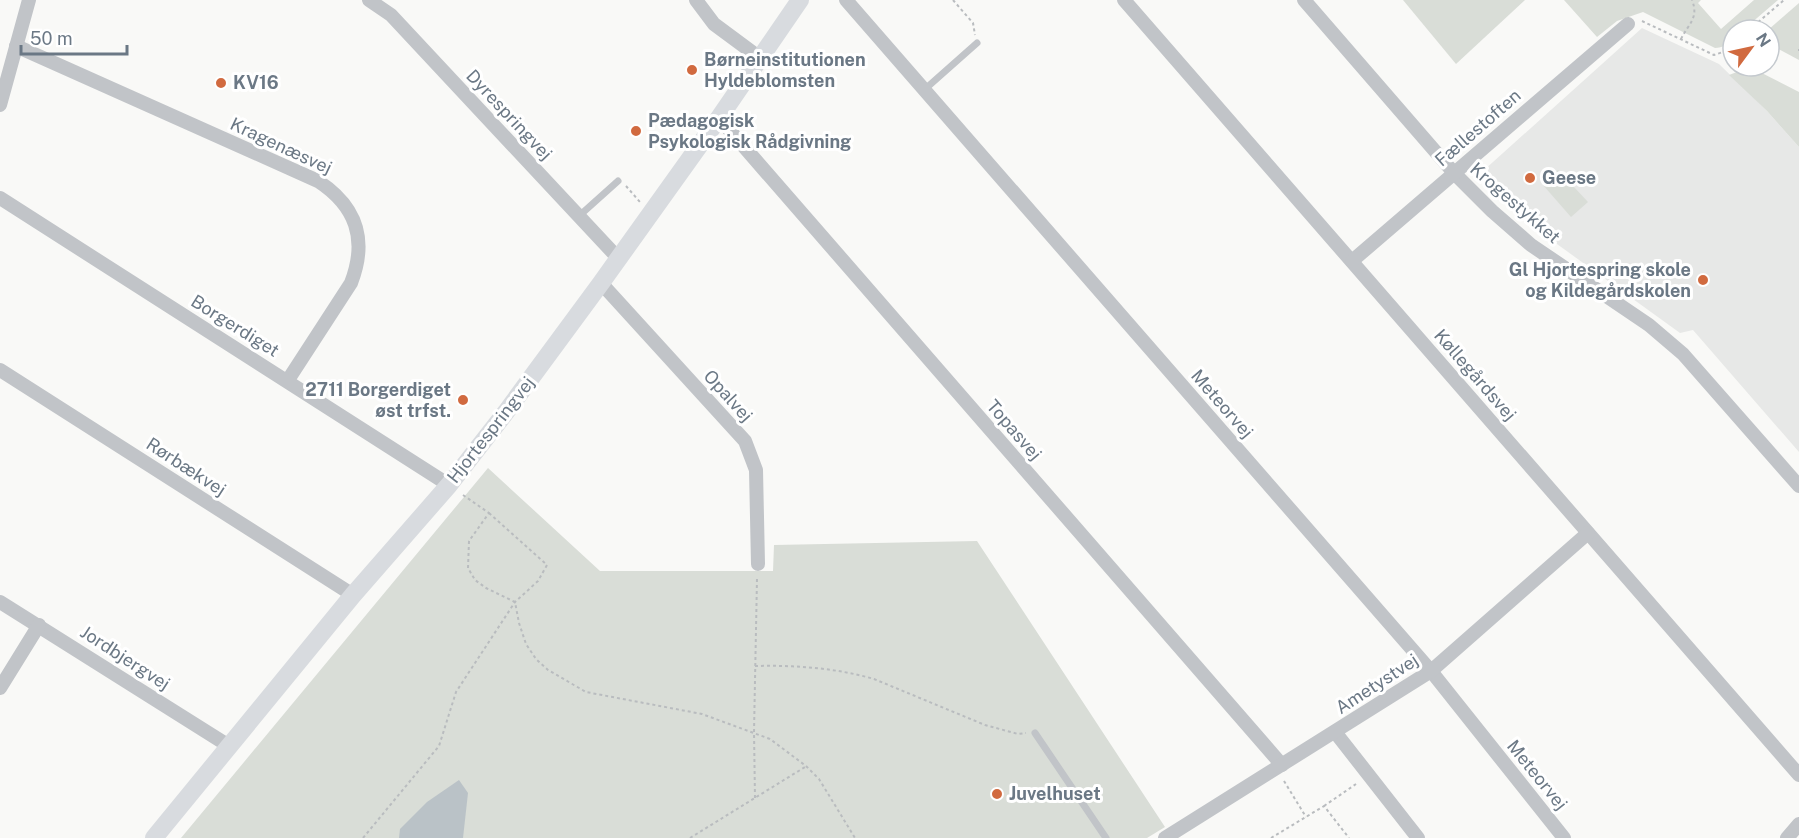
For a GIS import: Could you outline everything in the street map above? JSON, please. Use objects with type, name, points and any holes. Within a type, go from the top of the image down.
[{"type":"street","points":[[0,105],[29,0]]},
{"type":"street","name":"Dyrespringvej","points":[[369,0],[391,15],[618,258]]},
{"type":"street","points":[[696,0],[714,24],[760,58]]},
{"type":"street","name":"Hjortespringvej","points":[[154,838],[353,595],[449,484],[601,283],[800,0]]},
{"type":"street","name":"Meteorvej","points":[[846,0],[1431,671],[1564,838]]},
{"type":"street","name":"Køllegårdsvej","points":[[1124,0],[1799,775]]},
{"type":"street","name":"Krogestykket","points":[[1304,0],[1454,173],[1492,211],[1531,245],[1649,325],[1683,354],[1798,484]]},
{"type":"street","name":"Fællestoften","points":[[1352,261],[1628,24]]},
{"type":"street","name":"Kragenæsvej","points":[[16,46],[318,181],[333,190],[345,203],[358,234],[357,267],[351,283],[288,381]]},
{"type":"street","name":"Topasvej","points":[[719,118],[1279,767]]},
{"type":"street","name":"Borgerdiget","points":[[0,198],[449,484]]},
{"type":"street","name":"Opalvej","points":[[601,283],[745,441],[756,470],[758,564]]},
{"type":"street","name":"Rørbækvej","points":[[0,370],[353,595]]},
{"type":"street","name":"Ametystvej","points":[[1166,838],[1431,671],[1588,533]]},
{"type":"street","name":"Jordbjergvej","points":[[0,602],[229,746]]},
{"type":"street","points":[[0,688],[39,625]]},
{"type":"street","points":[[1335,732],[1418,838]]},
{"type":"street","points":[[1787,838],[1799,824]]},
{"type":"lane","points":[[924,90],[977,43]]},
{"type":"lane","points":[[579,216],[618,181]]},
{"type":"lane","points":[[1035,733],[1106,838]]},
{"type":"path","points":[[953,0],[973,23],[977,43]]},
{"type":"path","points":[[1681,39],[1695,15],[1696,10],[1692,0]]},
{"type":"path","points":[[1763,18],[1784,0]]},
{"type":"path","points":[[1628,24],[1642,21],[1714,55],[1721,53]]},
{"type":"path","points":[[618,181],[650,213]]},
{"type":"path","points":[[363,838],[439,746],[456,692],[515,602],[538,580],[547,565],[489,513],[449,484]]},
{"type":"path","points":[[489,513],[469,542],[468,568],[476,580],[486,588],[515,602]]},
{"type":"path","points":[[755,798],[754,732],[758,564]]},
{"type":"path","points":[[515,602],[526,644],[536,659],[548,670],[586,692],[702,714],[770,739],[806,766],[819,779],[855,838]]},
{"type":"path","points":[[755,666],[821,669],[855,674],[874,679],[985,725],[1018,734],[1035,733]]},
{"type":"path","points":[[690,838],[806,766]]},
{"type":"path","points":[[1279,767],[1306,817]]},
{"type":"path","points":[[1271,838],[1369,776]]},
{"type":"path","points":[[1324,806],[1349,838]]},
{"type":"shaded area","points":[[1403,0],[1525,0],[1456,64]]},
{"type":"shaded area","points":[[1564,0],[1701,0],[1698,3],[1721,29],[1721,47],[1715,48],[1643,12],[1617,21],[1597,37]]},
{"type":"shaded area","points":[[1754,0],[1778,0],[1757,18],[1734,18]]},
{"type":"shaded area","points":[[1799,3],[1799,60],[1781,50],[1781,19]]},
{"type":"shaded area","name":"Gl Hjortespring skole og Kildegårdskolen","points":[[1642,28],[1719,64],[1721,78],[1733,78],[1799,147],[1799,452],[1693,330],[1680,333],[1539,231],[1483,171]]},
{"type":"shaded area","points":[[1732,78],[1772,78],[1799,92],[1799,147],[1767,111]]},
{"type":"shaded area","points":[[1558,170],[1588,202],[1571,217],[1543,185]]},
{"type":"shaded area","points":[[488,468],[600,571],[773,571],[774,545],[977,541],[1165,827],[1147,838],[181,838]]},
{"type":"shaded area","points":[[459,780],[468,793],[463,838],[399,838],[400,829],[427,802]]},
{"type":"place","name":"Børneinstitutionen Hyldeblomsten","points":[[692,70]]},
{"type":"place","name":"KV16","points":[[221,83]]},
{"type":"place","name":"Pædagogisk Psykologisk Rådgivning","points":[[636,131]]},
{"type":"place","name":"Geese","points":[[1530,178]]},
{"type":"place","name":"Gl Hjortespring skole og Kildegårdskolen","points":[[1703,280]]},
{"type":"place","name":"2711 Borgerdiget øst trfst.","points":[[463,400]]},
{"type":"place","name":"Juvelhuset","points":[[997,794]]}]
